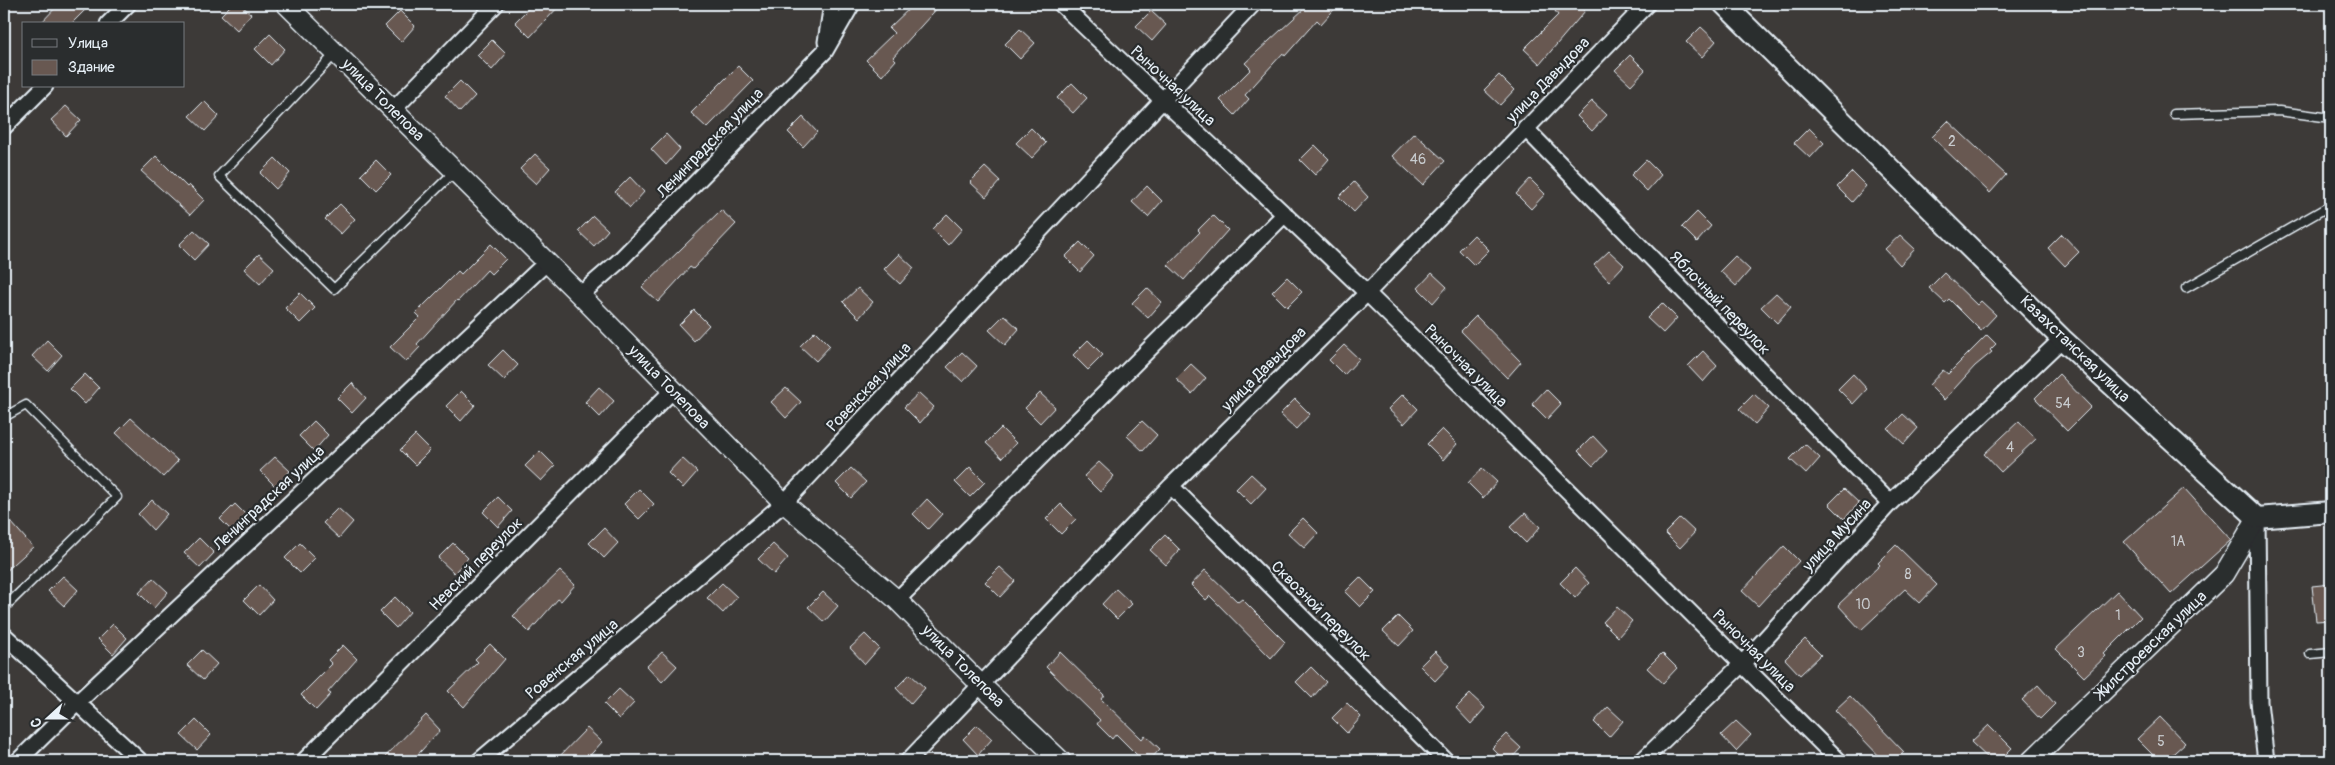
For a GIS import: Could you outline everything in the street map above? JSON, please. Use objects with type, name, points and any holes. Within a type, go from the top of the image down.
[{"type":"main road","name":"Казахстанская улица","points":[[1724,4],[2062,338],[2257,518]]},
{"type":"main road","points":[[2257,518],[2331,512]]},
{"type":"street","points":[[110,22],[128,4]]},
{"type":"street","name":"улица Толепова","points":[[286,4],[580,295],[784,503],[897,600],[980,684],[1061,761]]},
{"type":"street","points":[[392,111],[496,4]]},
{"type":"street","points":[[825,51],[832,4]]},
{"type":"street","name":"Ленинградская улица","points":[[580,295],[618,262],[825,51],[852,4]]},
{"type":"street","name":"Рыночная улица","points":[[1061,4],[1367,293],[1839,761]]},
{"type":"street","name":"Ровенская улица","points":[[479,761],[784,503],[1252,4]]},
{"type":"street","name":"улица Давыдова","points":[[908,761],[1172,486],[1367,293],[1647,4]]},
{"type":"street","points":[[4,128],[43,88]]},
{"type":"street","name":"Яблочный переулок","points":[[1525,128],[1890,503]]},
{"type":"street","points":[[897,600],[1285,214]]},
{"type":"street","name":"Ленинградская улица","points":[[18,761],[76,703],[546,262]]},
{"type":"street","name":"улица Мусина","points":[[1642,761],[1742,664],[1890,503],[2062,338]]},
{"type":"street","name":"Невский переулок","points":[[304,761],[673,390]]},
{"type":"street","name":"Сквозной переулок","points":[[1172,486],[1446,761]]},
{"type":"street","points":[[2257,518],[2259,702],[2266,761]]},
{"type":"street","name":"Жилстроевская улица","points":[[2031,761],[2224,574],[2257,518]]},
{"type":"street","points":[[4,635],[140,761]]},
{"type":"lane","points":[[336,53],[218,176],[334,289],[455,171]]},
{"type":"lane","points":[[2174,114],[2278,111],[2331,118]]},
{"type":"lane","points":[[2186,288],[2331,205]]},
{"type":"lane","points":[[4,417],[26,405],[117,497],[4,608]]},
{"type":"lane","points":[[2310,654],[2331,652]]},
{"type":"building","points":[[59,4],[91,4],[73,22],[42,22]]},
{"type":"building","points":[[232,4],[240,4],[251,14],[237,30],[221,15]]},
{"type":"building","points":[[533,4],[561,4],[530,37],[515,22]]},
{"type":"building","points":[[914,4],[941,4],[893,57],[896,60],[882,76],[866,60],[894,33],[889,28]]},
{"type":"building","points":[[1301,4],[1339,4],[1321,24],[1317,20],[1285,56],[1283,53],[1245,95],[1249,99],[1235,115],[1220,100],[1251,69],[1245,63],[1305,8]]},
{"type":"building","points":[[1563,4],[1577,4],[1585,11],[1540,64],[1524,49],[1558,15],[1555,11]]},
{"type":"building","points":[[400,11],[415,26],[401,42],[385,26]]},
{"type":"building","points":[[1151,11],[1166,25],[1152,41],[1136,26]]},
{"type":"building","points":[[1701,27],[1716,41],[1702,57],[1686,42]]},
{"type":"building","points":[[1020,29],[1035,43],[1020,59],[1005,44]]},
{"type":"building","points":[[270,34],[285,49],[271,65],[255,49]]},
{"type":"building","points":[[492,40],[506,54],[492,70],[477,55]]},
{"type":"building","points":[[1630,55],[1645,70],[1631,85],[1615,70]]},
{"type":"building","points":[[738,66],[753,81],[707,128],[691,113]]},
{"type":"building","points":[[1499,75],[1514,90],[1500,105],[1484,90]]},
{"type":"building","points":[[460,81],[475,96],[460,112],[445,96]]},
{"type":"building","points":[[1072,83],[1087,98],[1073,113],[1057,98]]},
{"type":"building","points":[[204,101],[219,116],[205,131],[189,116]]},
{"type":"building","points":[[1592,101],[1607,115],[1592,131],[1577,116]]},
{"type":"building","points":[[66,106],[81,120],[66,136],[51,120]]},
{"type":"building","points":[[803,117],[817,132],[803,147],[788,132]]},
{"type":"building","points":[[1948,121],[2006,175],[1990,193],[1932,137]]},
{"type":"building","points":[[1031,128],[1046,143],[1032,158],[1016,143]]},
{"type":"building","points":[[1809,128],[1824,143],[1810,158],[1794,143]]},
{"type":"building","points":[[1414,133],[1445,161],[1423,185],[1392,156]]},
{"type":"building","points":[[666,134],[680,149],[666,165],[651,149]]},
{"type":"building","points":[[1315,145],[1329,159],[1315,175],[1300,160]]},
{"type":"building","points":[[535,154],[550,168],[536,184],[520,169]]},
{"type":"building","points":[[156,156],[187,187],[189,185],[204,200],[190,215],[141,171]]},
{"type":"building","points":[[275,158],[290,173],[276,189],[260,173]]},
{"type":"building","points":[[376,160],[391,175],[376,190],[361,175]]},
{"type":"building","points":[[1646,160],[1661,175],[1647,191],[1631,175]]},
{"type":"building","points":[[985,167],[1000,181],[986,197],[970,182]]},
{"type":"building","points":[[1852,172],[1866,186],[1852,202],[1837,187]]},
{"type":"building","points":[[630,177],[644,192],[630,208],[615,192]]},
{"type":"building","points":[[1530,179],[1545,194],[1531,209],[1516,194]]},
{"type":"building","points":[[1354,182],[1368,197],[1354,212],[1339,197]]},
{"type":"building","points":[[1147,186],[1162,201],[1148,217],[1132,202]]},
{"type":"building","points":[[340,204],[355,219],[341,234],[325,219]]},
{"type":"building","points":[[721,210],[736,224],[693,269],[690,267],[658,302],[642,287]]},
{"type":"building","points":[[1697,212],[1711,226],[1697,242],[1682,227]]},
{"type":"building","points":[[947,214],[962,229],[948,245],[932,229]]},
{"type":"building","points":[[1213,215],[1228,230],[1184,280],[1168,265],[1200,232],[1198,230]]},
{"type":"building","points":[[593,216],[608,230],[594,246],[578,231]]},
{"type":"building","points":[[194,230],[209,244],[194,260],[179,245]]},
{"type":"building","points":[[2062,234],[2079,252],[2065,266],[2048,248]]},
{"type":"building","points":[[1474,235],[1489,250],[1474,265],[1459,250]]},
{"type":"building","points":[[1900,235],[1915,249],[1900,265],[1885,249]]},
{"type":"building","points":[[1080,242],[1094,256],[1080,272],[1065,257]]},
{"type":"building","points":[[491,244],[506,259],[491,274],[487,270],[457,300],[417,344],[420,347],[406,362],[390,347],[420,317],[416,313],[458,271],[461,274]]},
{"type":"building","points":[[1609,251],[1624,265],[1609,281],[1594,265]]},
{"type":"building","points":[[259,254],[274,268],[260,284],[244,269]]},
{"type":"building","points":[[899,254],[914,268],[900,284],[884,269]]},
{"type":"building","points":[[1735,256],[1750,270],[1736,286],[1720,271]]},
{"type":"building","points":[[1432,273],[1447,287],[1433,303],[1418,288]]},
{"type":"building","points":[[1944,273],[1977,305],[1981,301],[1996,315],[1981,331],[1949,299],[1945,303],[1929,288]]},
{"type":"building","points":[[1287,277],[1302,292],[1287,307],[1272,292]]},
{"type":"building","points":[[858,288],[873,302],[859,318],[843,302]]},
{"type":"building","points":[[1147,288],[1162,302],[1148,318],[1132,303]]},
{"type":"building","points":[[300,293],[315,308],[300,323],[285,308]]},
{"type":"building","points":[[1776,293],[1791,307],[1777,323],[1761,307]]},
{"type":"building","points":[[1662,303],[1677,318],[1663,333],[1647,318]]},
{"type":"building","points":[[694,310],[709,325],[694,341],[679,325]]},
{"type":"building","points":[[1004,315],[1019,329],[1005,345],[989,330]]},
{"type":"building","points":[[1476,316],[1521,362],[1507,378],[1461,331]]},
{"type":"building","points":[[815,331],[830,346],[816,361],[800,346]]},
{"type":"building","points":[[1987,335],[1996,344],[1990,350],[1992,352],[1975,366],[1944,400],[1929,385],[1943,370],[1948,374]]},
{"type":"building","points":[[47,340],[62,355],[48,371],[32,356]]},
{"type":"building","points":[[1088,340],[1103,355],[1088,370],[1073,355]]},
{"type":"building","points":[[1344,345],[1359,359],[1344,375],[1329,360]]},
{"type":"building","points":[[503,350],[518,365],[504,380],[488,365]]},
{"type":"building","points":[[1703,351],[1717,366],[1703,382],[1688,366]]},
{"type":"building","points":[[962,352],[977,366],[963,382],[947,367]]},
{"type":"building","points":[[1191,364],[1206,378],[1192,394],[1176,379]]},
{"type":"building","points":[[85,374],[99,388],[85,404],[70,389]]},
{"type":"building","points":[[1853,374],[1867,389],[1853,404],[1838,389]]},
{"type":"building","points":[[2059,374],[2091,407],[2067,431],[2035,398]]},
{"type":"building","points":[[352,383],[366,398],[352,413],[337,398]]},
{"type":"building","points":[[599,387],[614,401],[600,417],[585,402]]},
{"type":"building","points":[[786,388],[801,402],[786,418],[771,402]]},
{"type":"building","points":[[1546,389],[1561,404],[1547,419],[1532,404]]},
{"type":"building","points":[[461,391],[475,405],[461,421],[446,406]]},
{"type":"building","points":[[919,393],[934,407],[920,423],[904,407]]},
{"type":"building","points":[[1040,393],[1055,407],[1040,423],[1025,408]]},
{"type":"building","points":[[1403,394],[1418,409],[1404,424],[1388,409]]},
{"type":"building","points":[[1754,394],[1769,408],[1755,424],[1739,409]]},
{"type":"building","points":[[1295,399],[1310,414],[1296,429],[1280,414]]},
{"type":"building","points":[[1903,414],[1918,428],[1904,444],[1888,429]]},
{"type":"building","points":[[131,418],[178,461],[163,477],[116,433]]},
{"type":"building","points":[[314,421],[328,435],[314,451],[299,436]]},
{"type":"building","points":[[1142,421],[1157,435],[1143,451],[1127,436]]},
{"type":"building","points":[[2019,421],[2036,439],[2001,472],[1984,454]]},
{"type":"building","points":[[1001,428],[1016,443],[1002,458],[986,443]]},
{"type":"building","points":[[1442,429],[1457,444],[1443,460],[1427,444]]},
{"type":"building","points":[[415,435],[430,450],[415,465],[400,450]]},
{"type":"building","points":[[1593,436],[1607,451],[1593,466],[1578,451]]},
{"type":"building","points":[[1805,444],[1820,458],[1806,474],[1790,459]]},
{"type":"building","points":[[540,451],[555,466],[541,481],[525,466]]},
{"type":"building","points":[[275,457],[290,471],[276,487],[260,471]]},
{"type":"building","points":[[682,458],[697,472],[683,488],[668,473]]},
{"type":"building","points":[[1099,462],[1114,476],[1100,492],[1084,476]]},
{"type":"building","points":[[970,467],[985,482],[970,497],[955,482]]},
{"type":"building","points":[[851,468],[866,482],[851,498],[836,483]]},
{"type":"building","points":[[1482,468],[1497,482],[1483,498],[1468,483]]},
{"type":"building","points":[[1251,474],[1266,488],[1251,504],[1236,489]]},
{"type":"building","points":[[2184,488],[2231,540],[2171,594],[2124,542]]},
{"type":"building","points":[[639,489],[654,504],[639,519],[624,504]]},
{"type":"building","points":[[1844,489],[1859,503],[1844,519],[1829,504]]},
{"type":"building","points":[[498,497],[512,511],[498,527],[483,512]]},
{"type":"building","points":[[927,499],[942,514],[928,529],[913,514]]},
{"type":"building","points":[[152,500],[167,514],[153,530],[138,514]]},
{"type":"building","points":[[235,504],[249,518],[235,534],[220,519]]},
{"type":"building","points":[[1061,504],[1076,519],[1061,534],[1046,519]]},
{"type":"building","points":[[338,508],[353,522],[339,538],[323,523]]},
{"type":"building","points":[[1525,513],[1540,527],[1526,543],[1510,527]]},
{"type":"building","points":[[4,514],[33,547],[4,573]]},
{"type":"building","points":[[1303,518],[1318,533],[1304,548],[1288,533]]},
{"type":"building","points":[[1680,518],[1695,532],[1680,548],[1665,533]]},
{"type":"building","points":[[604,528],[618,543],[604,558],[589,543]]},
{"type":"building","points":[[1165,535],[1180,550],[1166,565],[1150,550]]},
{"type":"building","points":[[199,538],[214,553],[200,568],[184,553]]},
{"type":"building","points":[[300,543],[315,558],[300,573],[285,558]]},
{"type":"building","points":[[453,543],[468,558],[454,573],[438,558]]},
{"type":"building","points":[[773,544],[788,558],[774,574],[758,559]]},
{"type":"building","points":[[1896,545],[1937,585],[1920,603],[1905,589],[1861,630],[1838,605],[1880,565],[1878,563]]},
{"type":"building","points":[[1784,546],[1799,561],[1758,606],[1742,591]]},
{"type":"building","points":[[1000,567],[1015,581],[1000,597],[985,582]]},
{"type":"building","points":[[1575,568],[1589,583],[1575,598],[1560,583]]},
{"type":"building","points":[[1205,570],[1238,602],[1242,599],[1285,642],[1271,658],[1210,596],[1206,600],[1191,585]]},
{"type":"building","points":[[560,571],[575,585],[561,601],[558,599],[529,632],[513,616]]},
{"type":"building","points":[[63,576],[78,590],[64,606],[48,591]]},
{"type":"building","points":[[1360,577],[1375,592],[1360,607],[1345,592]]},
{"type":"building","points":[[153,578],[168,592],[154,608],[139,593]]},
{"type":"building","points":[[722,583],[737,597],[723,613],[707,598]]},
{"type":"building","points":[[2331,584],[2331,620],[2316,621],[2312,586]]},
{"type":"building","points":[[259,585],[273,600],[259,615],[244,600]]},
{"type":"building","points":[[1116,589],[1132,604],[1117,619],[1102,604]]},
{"type":"building","points":[[2117,591],[2141,617],[2084,677],[2056,649]]},
{"type":"building","points":[[823,592],[838,606],[824,622],[808,607]]},
{"type":"building","points":[[395,597],[410,612],[396,628],[380,612]]},
{"type":"building","points":[[1617,607],[1632,621],[1618,637],[1603,622]]},
{"type":"building","points":[[1398,616],[1413,631],[1399,646],[1383,631]]},
{"type":"building","points":[[113,624],[127,638],[113,654],[98,639]]},
{"type":"building","points":[[865,634],[879,648],[865,664],[850,648]]},
{"type":"building","points":[[1805,639],[1821,655],[1800,675],[1785,659]]},
{"type":"building","points":[[490,644],[505,659],[464,707],[448,691],[478,662],[475,659]]},
{"type":"building","points":[[343,645],[357,659],[328,692],[331,694],[316,710],[301,695],[332,664],[328,660]]},
{"type":"building","points":[[202,650],[217,664],[203,680],[187,665]]},
{"type":"building","points":[[1435,651],[1449,666],[1435,681],[1420,666]]},
{"type":"building","points":[[662,652],[677,666],[662,682],[647,666]]},
{"type":"building","points":[[1060,652],[1104,695],[1101,699],[1142,739],[1145,735],[1160,749],[1149,761],[1143,761],[1116,734],[1112,739],[1097,724],[1100,720],[1046,667]]},
{"type":"building","points":[[1662,653],[1677,668],[1663,683],[1647,668]]},
{"type":"building","points":[[1311,667],[1326,682],[1312,698],[1296,682]]},
{"type":"building","points":[[910,674],[925,688],[911,704],[896,688]]},
{"type":"building","points":[[2038,685],[2055,704],[2040,719],[2022,700]]},
{"type":"building","points":[[619,689],[634,703],[619,719],[604,704]]},
{"type":"building","points":[[1470,694],[1485,708],[1471,724],[1456,708]]},
{"type":"building","points":[[1850,696],[1904,752],[1894,761],[1884,761],[1835,710]]},
{"type":"building","points":[[1347,703],[1361,717],[1347,733],[1332,718]]},
{"type":"building","points":[[1608,707],[1623,721],[1609,737],[1594,722]]},
{"type":"building","points":[[426,715],[440,730],[412,761],[381,761]]},
{"type":"building","points":[[2160,717],[2185,743],[2165,761],[2159,761],[2137,739]]},
{"type":"building","points":[[196,720],[211,735],[197,750],[181,735]]},
{"type":"building","points":[[1736,721],[1751,735],[1736,751],[1721,735]]},
{"type":"building","points":[[977,725],[992,739],[978,755],[963,739]]},
{"type":"building","points":[[1989,725],[2012,748],[1999,761],[1991,761],[1971,742]]},
{"type":"building","points":[[587,728],[602,742],[585,761],[555,761]]},
{"type":"building","points":[[1506,734],[1521,748],[1509,761],[1505,761],[1492,748]]}]
